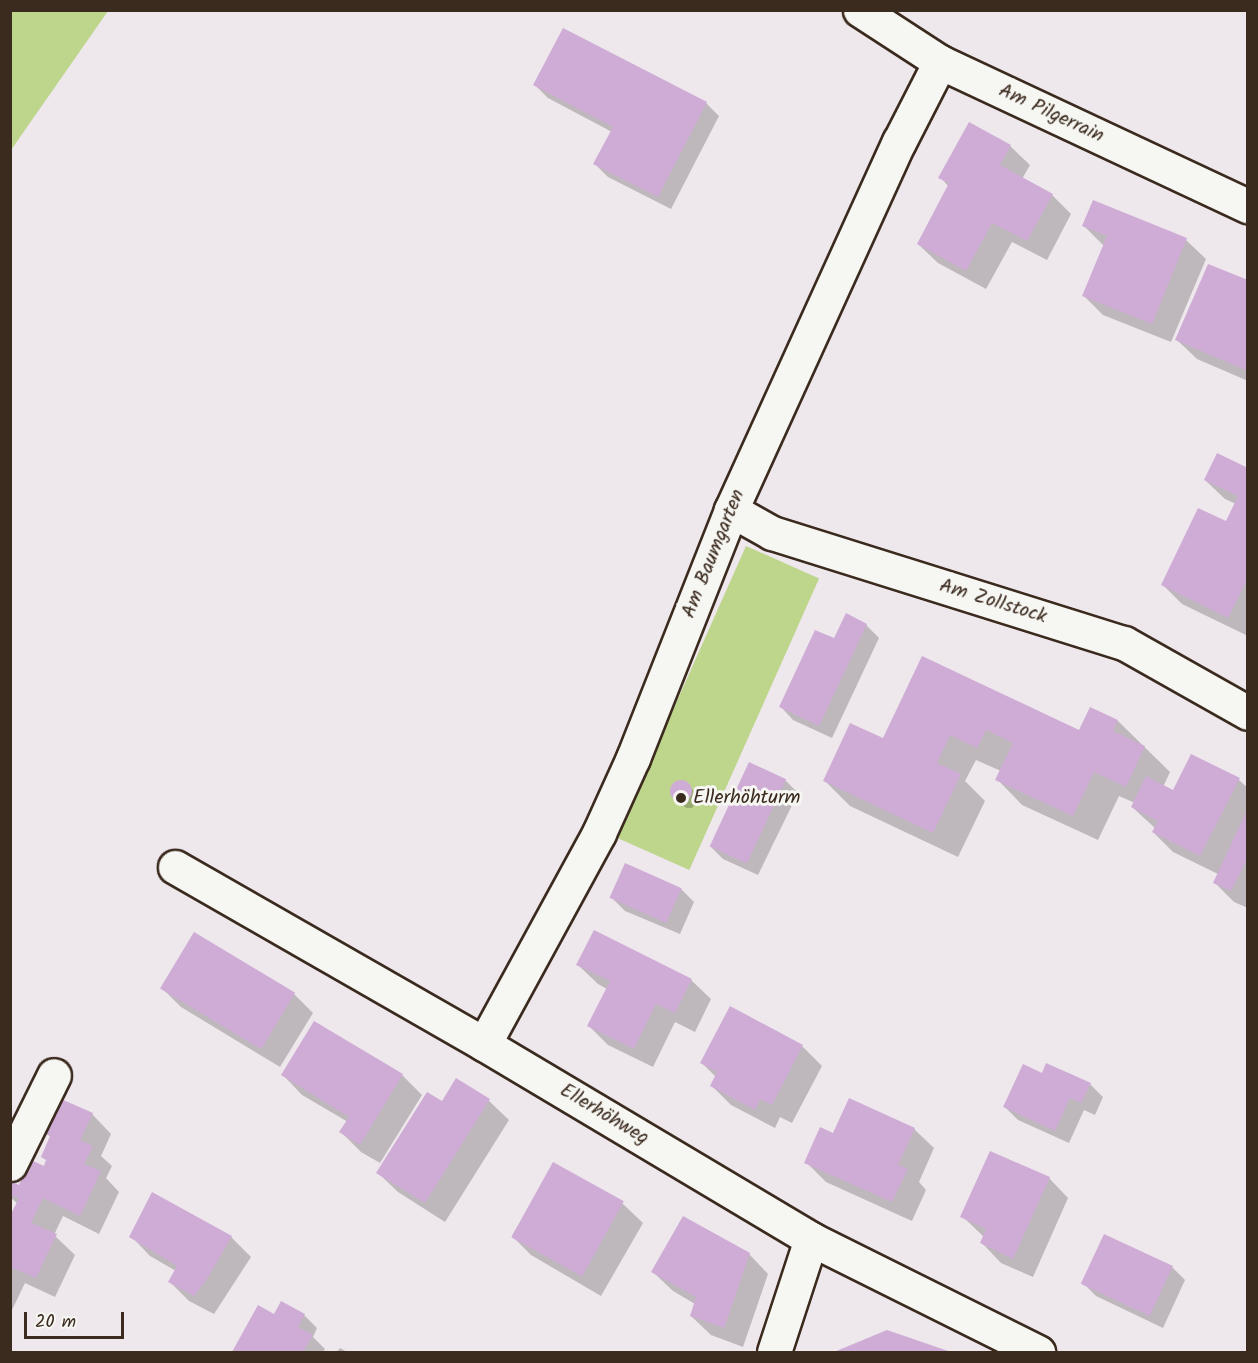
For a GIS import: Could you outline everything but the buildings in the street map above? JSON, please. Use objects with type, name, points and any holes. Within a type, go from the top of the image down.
[{"type":"street","name":"Am Pilgerrain","points":[[860,10],[940,62],[1248,206]]},
{"type":"street","name":"Am Baumgarten","points":[[484,1044],[599,833],[633,758],[731,510],[899,142],[940,62]]},
{"type":"street","name":"Am Zollstock","points":[[731,510],[772,533],[1124,643],[1248,713]]},
{"type":"street","name":"Ellerhöhweg","points":[[175,867],[484,1044],[811,1239],[1038,1353]]},
{"type":"street","points":[[10,1164],[54,1075]]},
{"type":"street","points":[[774,1353],[811,1239]]},
{"type":"green space","points":[[10,11],[108,11],[11,150]]},
{"type":"green space","points":[[746,546],[819,579],[689,870],[616,837]]},
{"type":"place","name":"Ellerhöhturm","points":[[681,798]]}]
